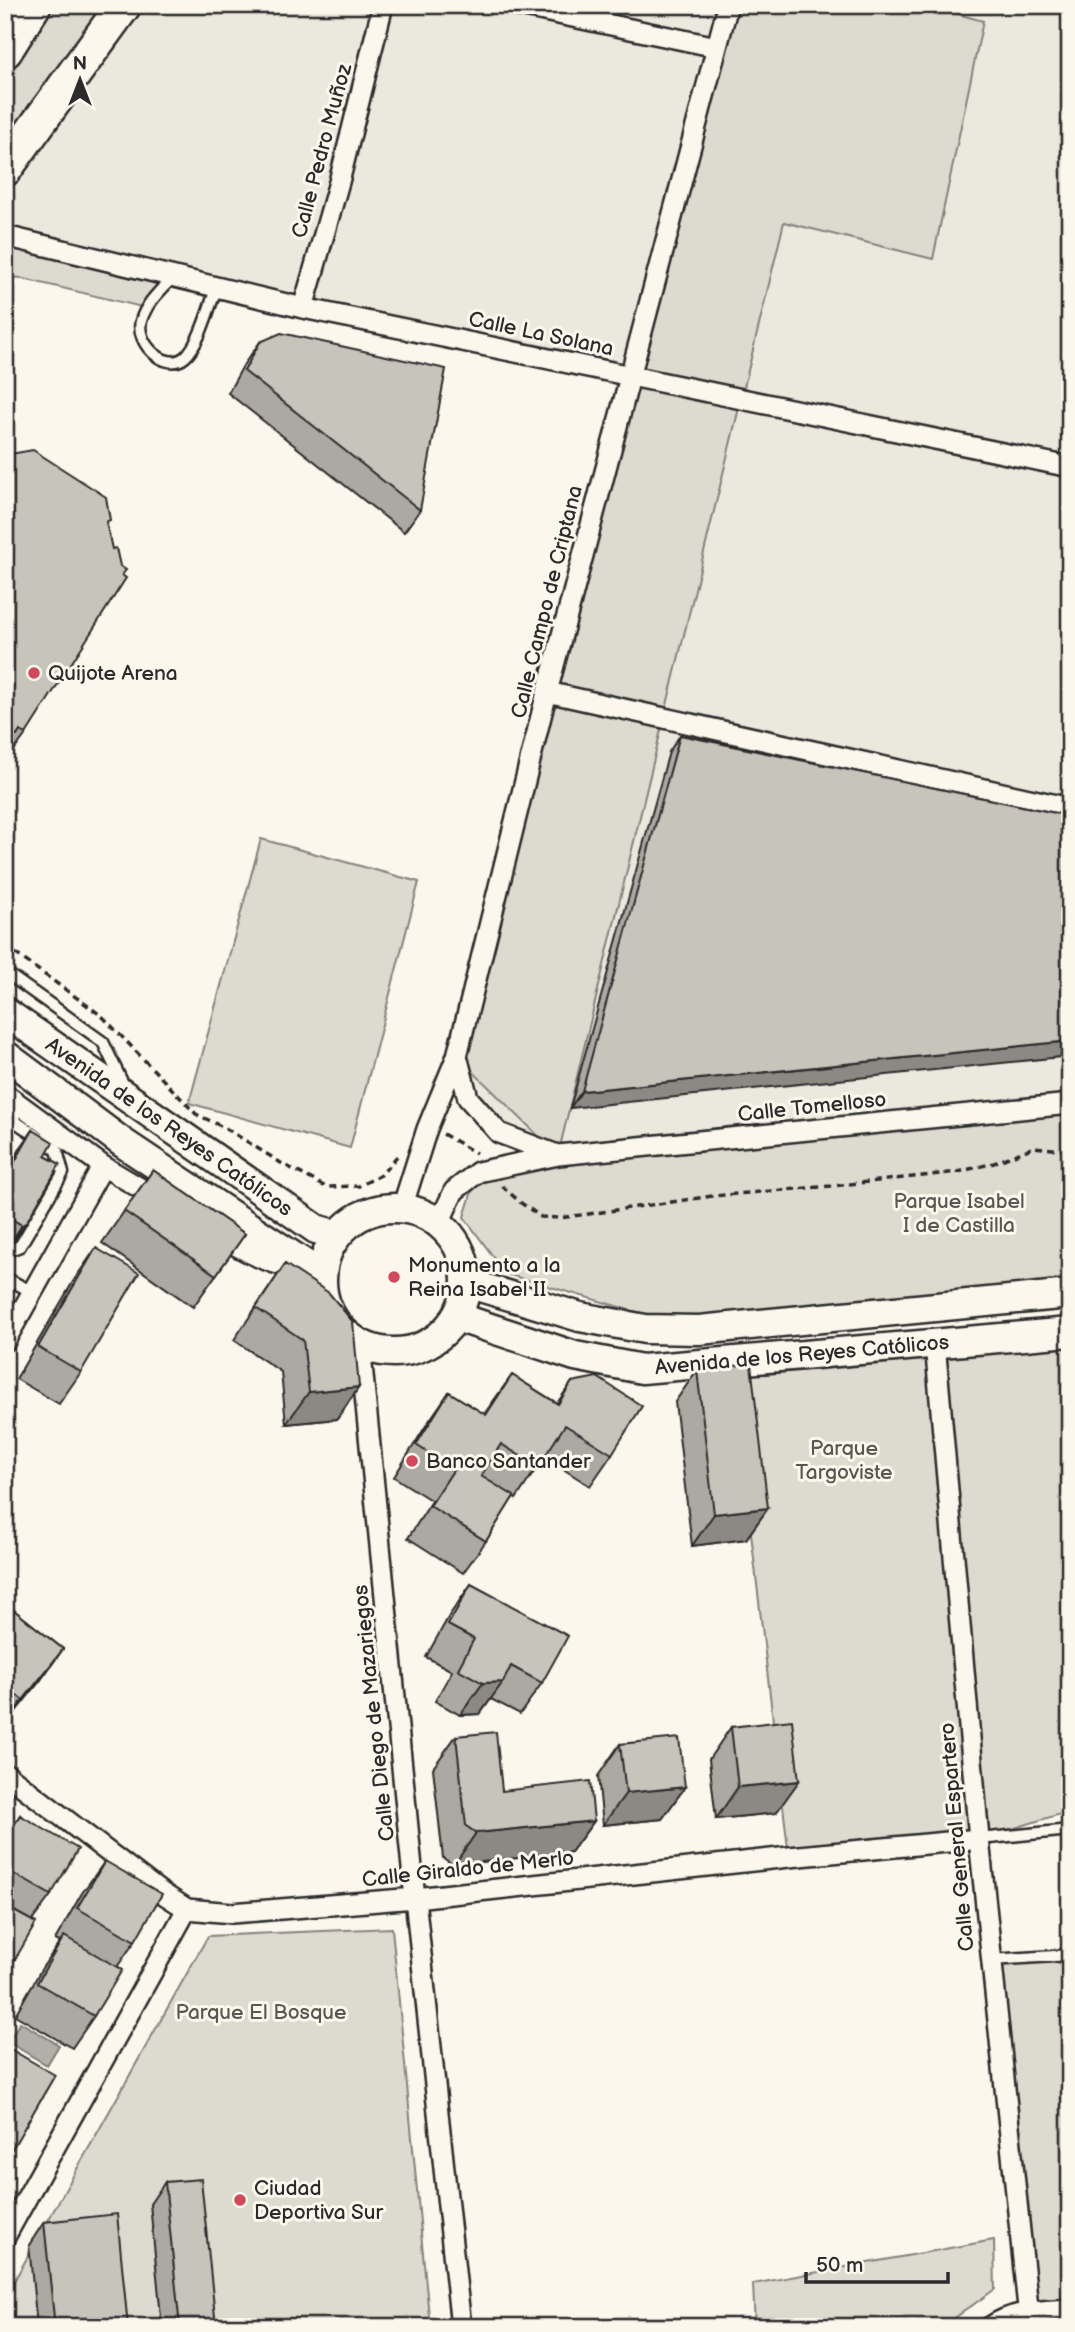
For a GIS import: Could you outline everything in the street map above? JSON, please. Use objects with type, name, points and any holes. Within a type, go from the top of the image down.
[{"type":"highway","points":[[5,51],[34,5]]},
{"type":"highway","points":[[5,169],[124,5]]},
{"type":"main road","name":"Avenida de los Reyes Católicos","points":[[5,1012],[316,1229],[337,1235]]},
{"type":"main road","name":"Avenida de los Reyes Católicos","points":[[5,1055],[123,1143],[316,1272]]},
{"type":"main road","points":[[402,1208],[439,1223],[457,1243],[463,1256],[467,1283],[457,1317],[444,1333],[429,1344],[411,1351],[393,1353],[360,1345],[338,1327],[326,1307],[316,1272],[323,1264],[337,1235],[360,1215],[381,1209],[402,1208]]},
{"type":"main road","name":"Avenida de los Reyes Católicos","points":[[467,1283],[580,1317],[645,1329],[686,1330],[1070,1294]]},
{"type":"main road","name":"Avenida de los Reyes Católicos","points":[[457,1317],[575,1356],[642,1369],[1070,1332]]},
{"type":"street","name":"Calle Pedro Muñoz","points":[[303,308],[339,182],[383,5]]},
{"type":"street","points":[[515,5],[717,47]]},
{"type":"street","name":"Calle Campo de Criptana","points":[[402,1208],[427,1129],[457,1056],[547,692],[728,5]]},
{"type":"street","name":"Calle La Solana","points":[[5,236],[303,308],[1070,467]]},
{"type":"street","points":[[547,692],[1070,807]]},
{"type":"street","name":"Calle Tomelloso","points":[[457,1056],[468,1098],[499,1133],[558,1155]]},
{"type":"street","name":"Calle Tomelloso","points":[[439,1223],[454,1191],[478,1172],[558,1155],[1070,1104]]},
{"type":"street","points":[[13,1107],[103,1167],[176,1209]]},
{"type":"street","points":[[5,1342],[103,1167]]},
{"type":"street","points":[[197,1223],[239,1249],[287,1268],[316,1272]]},
{"type":"street","name":"Calle General Espartero","points":[[935,1343],[979,1839],[1029,2319]]},
{"type":"street","name":"Calle Diego de Mazariegos","points":[[360,1345],[461,2327]]},
{"type":"street","name":"Calle Giraldo de Merlo","points":[[5,1773],[159,1891],[187,1909],[232,1913],[415,1898],[979,1839]]},
{"type":"street","points":[[5,2237],[187,1909]]},
{"type":"street","points":[[990,2327],[1001,2319],[1029,2319],[1070,2309]]},
{"type":"lane","points":[[173,277],[146,308],[140,324],[140,337],[158,356],[170,362],[180,361],[194,346],[217,287]]},
{"type":"lane","points":[[5,972],[103,1042],[131,1100]]},
{"type":"lane","points":[[5,1134],[13,1107],[57,1150],[63,1173],[19,1246],[10,1250],[5,1247]]},
{"type":"lane","points":[[5,1278],[33,1292]]},
{"type":"lane","points":[[979,1839],[1070,1830]]},
{"type":"lane","points":[[992,1960],[1070,1955]]},
{"type":"shaded area","points":[[124,5],[1070,5],[1070,1104],[558,1155],[499,1133],[468,1098],[457,1056],[629,376],[5,235],[5,169]]},
{"type":"shaded area","points":[[20,2022],[59,2045],[47,2065],[8,2042]]},
{"type":"green space","points":[[39,5],[116,5],[5,166],[5,57]]},
{"type":"green space","points":[[729,5],[925,5],[983,21],[933,259],[784,222],[558,1155],[457,1056]]},
{"type":"green space","points":[[5,236],[173,277],[146,308],[16,277],[5,291]]},
{"type":"green space","points":[[261,839],[419,882],[350,1148],[189,1103]]},
{"type":"green space","name":"Parque Isabel I de Castilla","points":[[1070,1111],[1070,1293],[699,1330],[506,1274],[464,1217],[478,1172]]},
{"type":"green space","name":"Parque Targoviste","points":[[1070,1341],[1070,1811],[979,1839],[789,1857],[731,1363]]},
{"type":"green space","name":"Ciudad Deportiva Sur","points":[[392,1928],[430,2327],[5,2327],[5,2297],[208,1936]]},
{"type":"green space","points":[[1070,1955],[1070,2327],[1002,2327],[1029,2312],[992,1960]]},
{"type":"green space","points":[[994,2240],[995,2289],[946,2327],[755,2327],[753,2284]]},
{"type":"building","points":[[281,333],[446,369],[420,510],[244,371],[260,342]]},
{"type":"building","name":"Quijote Arena","points":[[33,450],[106,497],[110,520],[106,522],[112,549],[116,548],[120,566],[126,570],[122,575],[126,578],[26,734],[20,731],[17,736],[5,734],[5,456]]},
{"type":"building","points":[[680,735],[1070,816],[1070,1041],[582,1091]]},
{"type":"building","points":[[33,1130],[53,1142],[45,1156],[60,1164],[26,1223],[22,1225],[5,1215],[5,1179]]},
{"type":"building","points":[[153,1170],[245,1234],[216,1275],[124,1211]]},
{"type":"building","points":[[96,1248],[139,1273],[81,1372],[38,1347]]},
{"type":"building","points":[[285,1264],[329,1293],[353,1322],[359,1387],[309,1392],[303,1340],[256,1308]]},
{"type":"building","points":[[751,1364],[768,1508],[714,1514],[697,1370]]},
{"type":"building","points":[[512,1375],[558,1404],[572,1382],[597,1377],[642,1406],[612,1454],[565,1425],[538,1467],[501,1444],[481,1476],[514,1496],[486,1541],[430,1506],[454,1469],[416,1445],[449,1392],[486,1415]]},
{"type":"building","points":[[5,1507],[14,1512],[5,1527]]},
{"type":"building","points":[[471,1584],[568,1636],[542,1683],[511,1666],[503,1682],[483,1683],[458,1669],[474,1639],[448,1625]]},
{"type":"building","points":[[5,1603],[63,1649],[23,1700],[5,1686]]},
{"type":"building","points":[[792,1720],[799,1781],[738,1787],[731,1727]]},
{"type":"building","points":[[496,1732],[502,1791],[590,1781],[594,1821],[476,1833],[466,1826],[456,1736]]},
{"type":"building","points":[[679,1738],[685,1787],[626,1793],[620,1744]]},
{"type":"building","points":[[20,1815],[78,1849],[51,1895],[5,1869],[5,1841]]},
{"type":"building","points":[[105,1861],[162,1894],[135,1941],[77,1908]]},
{"type":"building","points":[[5,1906],[36,1923],[9,1970],[5,1968]]},
{"type":"building","points":[[64,1936],[122,1970],[94,2016],[37,1983]]},
{"type":"building","points":[[5,2046],[55,2075],[5,2161]]},
{"type":"building","points":[[201,2179],[216,2327],[180,2327],[165,2182]]},
{"type":"building","points":[[117,2214],[128,2327],[55,2327],[44,2222]]},
{"type":"place","name":"Quijote Arena","points":[[34,673]]},
{"type":"place","name":"Monumento a la Reina Isabel II","points":[[394,1277]]},
{"type":"place","name":"Banco Santander","points":[[412,1461]]},
{"type":"place","name":"Ciudad Deportiva Sur","points":[[240,2200]]},
{"type":"park label","name":"Parque El Bosque","points":[[261,2012]]}]
